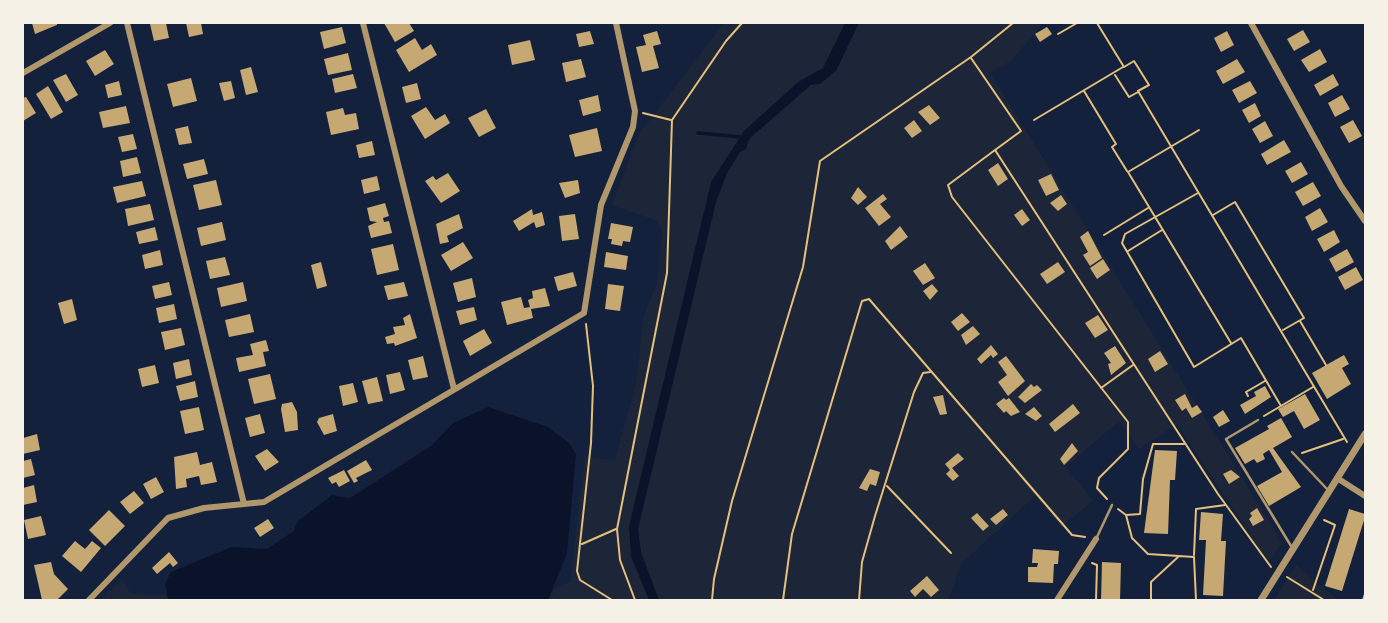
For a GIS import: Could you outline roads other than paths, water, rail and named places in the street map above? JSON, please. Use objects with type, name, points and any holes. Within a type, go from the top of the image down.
[{"type":"street","points":[[23,73],[110,23]]},
{"type":"street","points":[[127,23],[244,504]]},
{"type":"street","points":[[363,23],[454,388]]},
{"type":"street","points":[[89,600],[168,518],[184,512],[264,502],[584,313],[601,205],[633,127],[635,111],[616,23]]},
{"type":"street","points":[[1251,23],[1342,186],[1365,221]]},
{"type":"street","points":[[1261,600],[1365,434]]},
{"type":"street","points":[[1337,478],[1365,496]]},
{"type":"street","points":[[1057,600],[1096,539]]},
{"type":"lane","points":[[1258,420],[1226,439],[1293,549]]},
{"type":"lane","points":[[1293,454],[1329,492]]},
{"type":"lane","points":[[1096,539],[1112,505]]},
{"type":"waterway","points":[[698,133],[741,137]]}]
